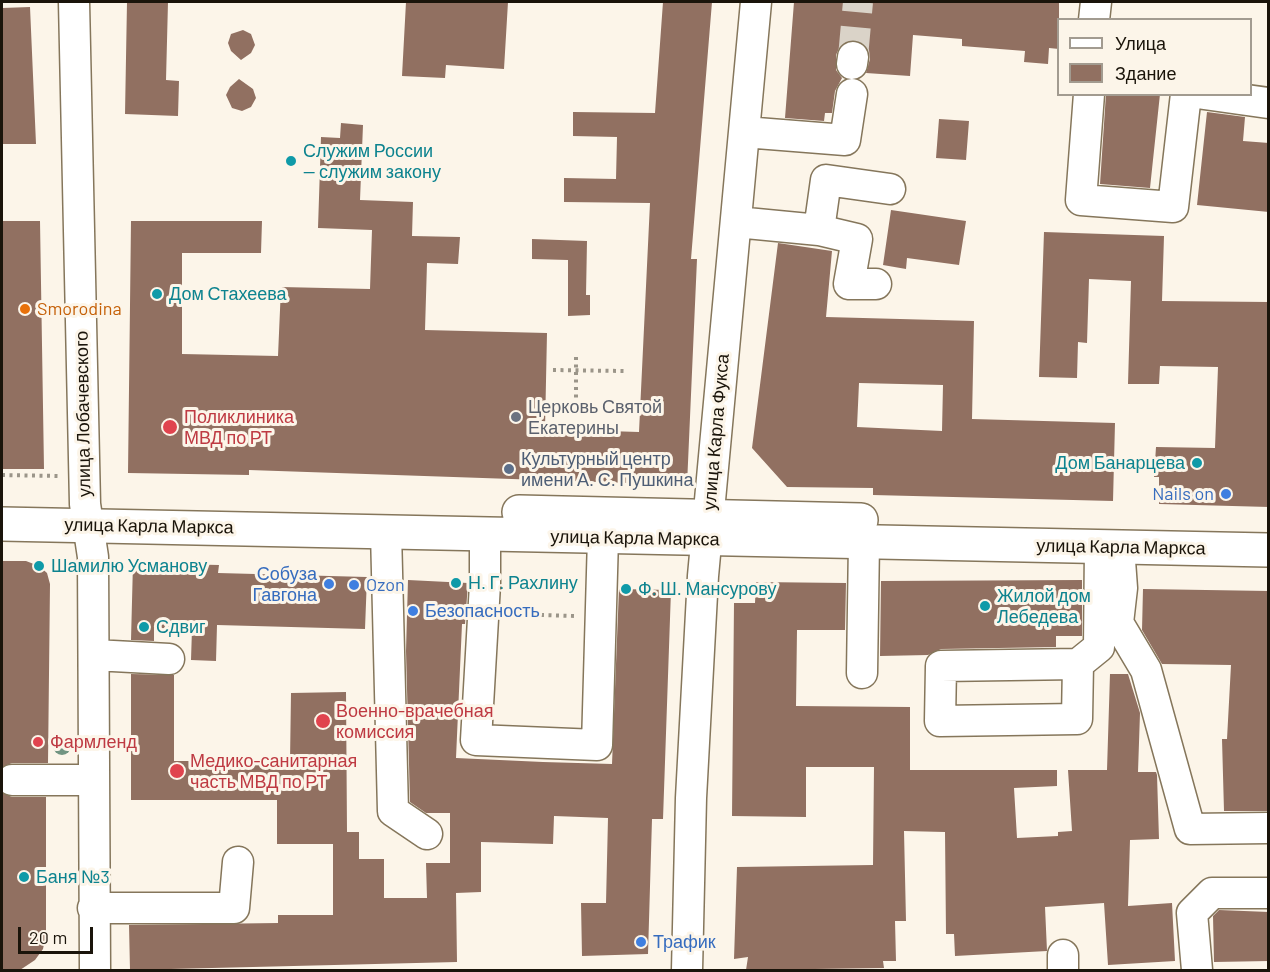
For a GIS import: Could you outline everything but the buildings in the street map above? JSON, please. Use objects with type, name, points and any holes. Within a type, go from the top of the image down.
[{"type":"main road","name":"улица Карла Маркса","points":[[2,502],[87,515],[386,532],[603,538],[707,528],[864,542],[1269,550]]},
{"type":"main road","name":"улица Карла Маркса","points":[[2,524],[87,515],[707,528],[1269,530]]},
{"type":"street","name":"улица Лобачевского","points":[[74,2],[87,515],[93,557],[95,970]]},
{"type":"street","name":"улица Карла Фукса","points":[[687,970],[691,798],[707,528],[756,2]]},
{"type":"street","points":[[1094,18],[1096,2]]},
{"type":"street","points":[[744,132],[845,140],[852,94]]},
{"type":"street","points":[[1089,96],[1081,200],[1173,207],[1186,96]]},
{"type":"street","points":[[1218,96],[1269,103]]},
{"type":"street","points":[[819,230],[826,180],[890,189]]},
{"type":"street","points":[[736,222],[819,230],[857,239],[849,284],[876,284]]},
{"type":"street","points":[[386,532],[393,811],[427,834]]},
{"type":"street","points":[[485,534],[476,741],[597,745],[603,538]]},
{"type":"street","points":[[862,673],[864,542]]},
{"type":"street","points":[[1078,664],[1077,719],[940,721],[940,666],[1078,664],[1099,647],[1109,547]]},
{"type":"street","points":[[1109,547],[1122,588],[1118,623],[1146,670],[1190,829],[1269,828]]},
{"type":"street","points":[[94,655],[169,659]]},
{"type":"street","points":[[12,780],[93,780]]},
{"type":"street","points":[[93,908],[234,908],[238,862]]},
{"type":"street","points":[[1197,970],[1192,913],[1212,893],[1269,893]]},
{"type":"path","points":[[576,356],[576,405]]},
{"type":"path","points":[[553,370],[577,368],[624,371]]},
{"type":"path","points":[[2,475],[63,476]]},
{"type":"path","points":[[483,613],[600,616]]},
{"type":"tunnel","points":[[853,57],[858,2]]},
{"type":"place","name":"Служим России — служим закону","points":[[291,161]]},
{"type":"place","name":"Дом Стахеева","points":[[157,294]]},
{"type":"place","name":"Smorodina","points":[[25,309]]},
{"type":"place","name":"Церковь Святой Екатерины","points":[[516,417]]},
{"type":"place","name":"Поликлиника МВД по РТ","points":[[170,427]]},
{"type":"place","name":"Дом Банарцева","points":[[1197,463]]},
{"type":"place","name":"Культурный центр имени А. С. Пушкина","points":[[509,469]]},
{"type":"place","name":"Nails on","points":[[1226,494]]},
{"type":"place","name":"Шамилю Усманову","points":[[39,566]]},
{"type":"place","name":"Н. Г. Рахлину","points":[[456,583]]},
{"type":"place","name":"Собуза Гавгона","points":[[329,584]]},
{"type":"place","name":"Ozon","points":[[354,585]]},
{"type":"place","name":"Ф. Ш. Мансурову","points":[[626,589]]},
{"type":"place","name":"Жилой дом Лебедева","points":[[985,606]]},
{"type":"place","name":"Безопасность","points":[[413,611]]},
{"type":"place","name":"Сдвиг","points":[[144,627]]},
{"type":"place","name":"Военно-врачебная комиссия","points":[[323,721]]},
{"type":"place","name":"Фармленд","points":[[38,742]]},
{"type":"place","name":"Медико-санитарная часть МВД по РТ","points":[[177,771]]},
{"type":"place","name":"Баня №3","points":[[24,877]]},
{"type":"place","name":"Трафик","points":[[641,942]]}]
